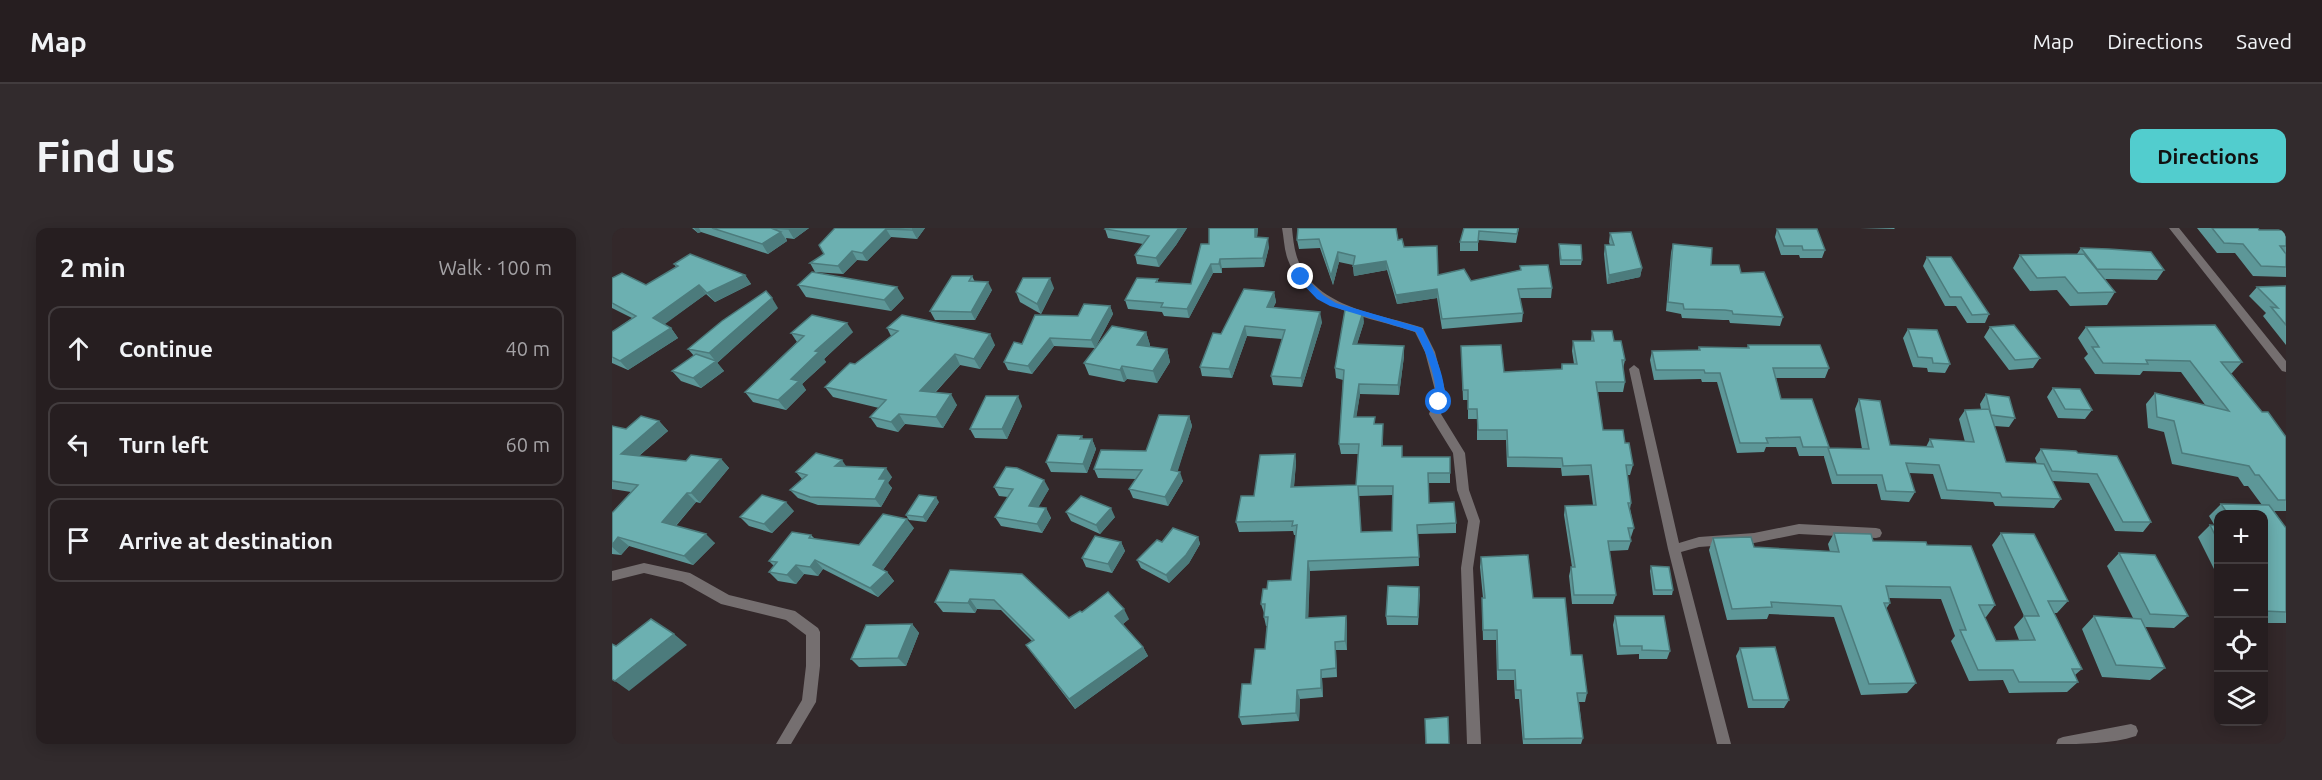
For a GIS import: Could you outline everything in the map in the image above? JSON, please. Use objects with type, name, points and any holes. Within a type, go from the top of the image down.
[{"type":"street","points":[[1287,228],[1293,258],[1301,277],[1320,297],[1333,304],[1419,330],[1430,351],[1441,394],[1435,414],[1459,453],[1463,490],[1474,521],[1467,568],[1474,744]]},
{"type":"street","points":[[2174,228],[2286,368]]},
{"type":"street","points":[[1634,369],[1674,549],[1724,744]]},
{"type":"street","points":[[1674,549],[1699,542],[1754,538],[1800,530],[1876,532]]},
{"type":"street","points":[[612,576],[644,568],[674,574],[696,582],[726,600],[790,615],[813,632],[813,666],[808,702],[783,744]]},
{"type":"street","points":[[2063,744],[2131,731]]},
{"type":"building","points":[[712,228],[771,228],[781,232],[762,244]]},
{"type":"building","points":[[835,228],[914,228],[912,230],[886,229],[862,253],[852,251],[838,266],[810,263],[824,254],[819,245]]},
{"type":"building","points":[[1106,228],[1179,228],[1156,258],[1135,255],[1149,236]]},
{"type":"building","points":[[1209,228],[1255,228],[1255,237],[1268,238],[1263,258],[1220,259],[1219,264],[1211,264],[1187,309],[1161,307],[1163,303],[1125,300],[1137,278],[1158,279],[1156,282],[1191,284],[1201,244],[1209,244]]},
{"type":"building","points":[[1298,228],[1396,228],[1398,240],[1402,239],[1404,247],[1437,246],[1438,275],[1464,269],[1471,281],[1521,270],[1520,266],[1548,265],[1552,288],[1518,289],[1523,313],[1442,319],[1437,289],[1396,295],[1386,261],[1353,266],[1355,256],[1338,252],[1331,276],[1319,239],[1297,240]]},
{"type":"building","points":[[1464,228],[1518,228],[1517,234],[1479,231],[1478,242],[1460,242]]},
{"type":"building","points":[[2212,228],[2286,230],[2286,246],[2280,246],[2286,254],[2286,267],[2261,266],[2243,244],[2224,243]]},
{"type":"building","points":[[1777,229],[1817,229],[1825,250],[1803,250],[1802,246],[1784,246]]},
{"type":"building","points":[[1631,232],[1642,268],[1609,275],[1605,245],[1614,245],[1610,233]]},
{"type":"building","points":[[1559,244],[1581,245],[1582,260],[1561,260]]},
{"type":"building","points":[[1673,244],[1712,248],[1711,265],[1739,265],[1741,273],[1764,272],[1783,317],[1733,314],[1732,311],[1725,310],[1684,309],[1683,304],[1668,302]]},
{"type":"building","points":[[2081,248],[2151,252],[2164,270],[2097,269]]},
{"type":"building","points":[[690,254],[745,275],[707,293],[699,285],[653,318],[671,328],[620,361],[612,357],[612,332],[636,316],[612,303],[612,278],[622,273],[646,285],[678,266],[674,264]]},
{"type":"building","points":[[2084,254],[2115,292],[2078,293],[2065,277],[2037,278],[2020,255]]},
{"type":"building","points":[[1927,257],[1951,257],[1989,314],[1972,315],[1961,297],[1950,297]]},
{"type":"building","points":[[812,272],[897,287],[884,300],[798,285]]},
{"type":"building","points":[[952,276],[972,276],[969,281],[988,282],[971,312],[930,311]]},
{"type":"building","points":[[1023,278],[1050,278],[1037,304],[1016,292]]},
{"type":"building","points":[[2286,286],[2286,325],[2271,307],[2278,308],[2257,287]]},
{"type":"building","points":[[1244,289],[1274,292],[1267,307],[1320,312],[1301,378],[1271,376],[1285,330],[1245,326],[1229,369],[1200,367],[1213,333],[1221,334]]},
{"type":"building","points":[[766,291],[772,298],[709,353],[688,349],[722,321]]},
{"type":"building","points":[[1084,304],[1110,306],[1091,340],[1050,338],[1028,366],[1004,362],[1014,342],[1022,344],[1035,315],[1078,316]]},
{"type":"building","points":[[1345,310],[1363,312],[1353,344],[1404,346],[1398,385],[1359,384],[1354,417],[1375,417],[1374,424],[1383,424],[1382,446],[1402,446],[1402,457],[1450,457],[1450,473],[1428,473],[1429,503],[1454,502],[1456,523],[1417,525],[1419,557],[1308,561],[1306,618],[1346,616],[1345,641],[1335,642],[1336,668],[1321,670],[1321,688],[1297,690],[1296,713],[1239,717],[1242,684],[1251,684],[1255,649],[1265,649],[1268,617],[1264,617],[1265,604],[1261,604],[1263,589],[1267,589],[1268,581],[1291,580],[1297,525],[1292,526],[1293,521],[1236,522],[1241,496],[1254,496],[1260,455],[1295,454],[1291,487],[1356,485],[1359,444],[1339,444],[1344,370],[1335,368]],"holes":[[[1358,486],[1393,486],[1392,531],[1361,532]]]},
{"type":"building","points":[[812,315],[847,323],[815,351],[819,352],[791,379],[799,381],[778,400],[745,392],[804,336],[791,333]]},
{"type":"building","points":[[902,315],[990,334],[974,359],[955,354],[920,391],[951,394],[936,417],[899,414],[891,422],[870,417],[886,400],[825,387],[850,363],[855,364],[898,331],[887,328]]},
{"type":"building","points":[[2014,325],[2040,358],[2015,360],[1990,327]]},
{"type":"building","points":[[2215,325],[2242,362],[2221,362],[2262,412],[2268,412],[2286,437],[2286,500],[2278,500],[2249,466],[2182,453],[2174,421],[2157,417],[2155,393],[2229,411],[2190,361],[2146,360],[2148,364],[2103,363],[2092,347],[2099,347],[2086,327]]},
{"type":"building","points":[[1112,326],[1146,332],[1137,345],[1167,349],[1153,371],[1122,366],[1120,370],[1084,363]]},
{"type":"building","points":[[1908,329],[1937,330],[1950,364],[1933,363],[1932,358],[1918,357]]},
{"type":"building","points":[[1592,331],[1612,331],[1614,341],[1621,341],[1625,360],[1622,360],[1625,382],[1596,382],[1603,430],[1623,430],[1625,443],[1629,443],[1633,465],[1626,465],[1631,503],[1628,503],[1634,528],[1628,528],[1631,541],[1608,541],[1616,595],[1574,595],[1571,567],[1575,567],[1565,506],[1596,505],[1591,465],[1563,466],[1562,458],[1508,457],[1507,430],[1478,430],[1477,409],[1468,409],[1468,390],[1463,390],[1461,346],[1501,345],[1504,372],[1562,369],[1562,364],[1577,364],[1573,341],[1594,341]]},
{"type":"building","points":[[1748,345],[1820,345],[1829,368],[1773,368],[1781,399],[1812,399],[1829,447],[1803,447],[1800,437],[1766,438],[1768,443],[1740,443],[1720,373],[1705,373],[1704,370],[1656,370],[1652,351],[1700,350],[1699,347],[1749,348]]},
{"type":"building","points":[[696,354],[716,361],[693,378],[672,371]]},
{"type":"building","points":[[2053,388],[2080,389],[2092,410],[2065,409]]},
{"type":"building","points":[[1986,394],[2009,397],[2015,418],[1991,415]]},
{"type":"building","points":[[986,396],[1018,396],[1002,429],[970,429]]},
{"type":"building","points":[[1859,399],[1880,401],[1890,445],[1933,447],[1930,439],[1974,442],[1965,410],[1989,409],[2006,462],[2044,464],[2061,499],[2002,497],[2000,493],[1947,490],[1939,465],[1906,463],[1915,492],[1886,491],[1882,475],[1837,475],[1828,448],[1869,449]]},
{"type":"building","points":[[1159,415],[1189,416],[1171,470],[1180,472],[1165,497],[1129,489],[1142,470],[1094,469],[1101,450],[1146,451]]},
{"type":"building","points":[[641,416],[659,421],[621,454],[686,461],[691,455],[721,459],[662,522],[706,534],[684,556],[618,537],[612,545],[612,513],[638,485],[612,481],[612,426],[626,429]]},
{"type":"building","points":[[1058,435],[1082,436],[1080,439],[1092,439],[1083,464],[1046,462]]},
{"type":"building","points":[[2041,449],[2117,456],[2151,522],[2123,522],[2097,474],[2052,471]]},
{"type":"building","points":[[816,453],[842,460],[835,466],[886,468],[879,479],[886,479],[875,499],[810,497],[790,490],[807,475],[796,472]]},
{"type":"building","points":[[1006,467],[1017,468],[1044,480],[1029,506],[1046,508],[1037,524],[995,517],[1013,489],[994,487]]},
{"type":"building","points":[[762,495],[786,502],[764,524],[740,517]]},
{"type":"building","points":[[919,495],[936,497],[923,517],[906,515]]},
{"type":"building","points":[[1081,496],[1111,508],[1096,525],[1066,512]]},
{"type":"building","points":[[2221,504],[2269,505],[2286,528],[2286,612],[2268,611],[2268,510],[2225,510]]},
{"type":"building","points":[[883,514],[907,519],[873,565],[887,572],[870,588],[815,560],[810,567],[796,565],[787,575],[769,572],[777,562],[769,561],[792,532],[811,535],[809,538],[859,545]]},
{"type":"building","points":[[1173,528],[1198,537],[1186,555],[1166,575],[1137,560],[1157,540],[1162,542]]},
{"type":"building","points":[[1834,533],[1871,534],[1873,541],[1971,546],[1995,605],[1979,605],[1996,641],[2035,640],[2024,616],[2039,616],[2001,533],[2034,534],[2068,601],[2048,601],[2082,669],[2072,669],[2078,682],[2019,682],[2013,670],[1978,670],[1960,630],[1966,630],[1950,587],[1886,586],[1890,603],[1884,603],[1916,683],[1869,684],[1841,606],[1771,602],[1772,607],[1732,609],[1713,538],[1751,537],[1754,547],[1839,552]]},
{"type":"building","points":[[1095,536],[1121,542],[1108,564],[1082,558]]},
{"type":"building","points":[[2119,553],[2155,555],[2188,616],[2150,614]]},
{"type":"building","points":[[1528,555],[1533,598],[1565,598],[1571,655],[1582,655],[1587,693],[1577,693],[1583,738],[1524,739],[1521,690],[1516,690],[1515,670],[1498,670],[1497,630],[1483,630],[1482,598],[1485,598],[1481,557]]},
{"type":"building","points":[[1651,566],[1669,567],[1673,590],[1655,590]]},
{"type":"building","points":[[950,570],[1022,574],[1069,618],[1082,612],[1108,592],[1124,609],[1115,616],[1143,647],[1069,699],[1026,645],[1034,640],[994,600],[970,599],[968,603],[935,602]]},
{"type":"building","points":[[1388,586],[1419,587],[1418,617],[1386,616]]},
{"type":"building","points":[[1615,616],[1664,616],[1670,651],[1642,650],[1642,646],[1620,646]]},
{"type":"building","points":[[2094,616],[2141,619],[2165,668],[2116,665]]},
{"type":"building","points":[[651,619],[674,634],[615,681],[612,679],[612,644],[616,646]]},
{"type":"building","points":[[912,624],[898,658],[851,659],[866,625]]},
{"type":"building","points":[[1775,647],[1789,700],[1753,700],[1740,648]]},
{"type":"building","points":[[1448,717],[1449,744],[1426,744],[1425,719]]},
{"type":"route","points":[[1301,277],[1320,297],[1333,304],[1419,330],[1430,351],[1441,394],[1439,402]]}]
